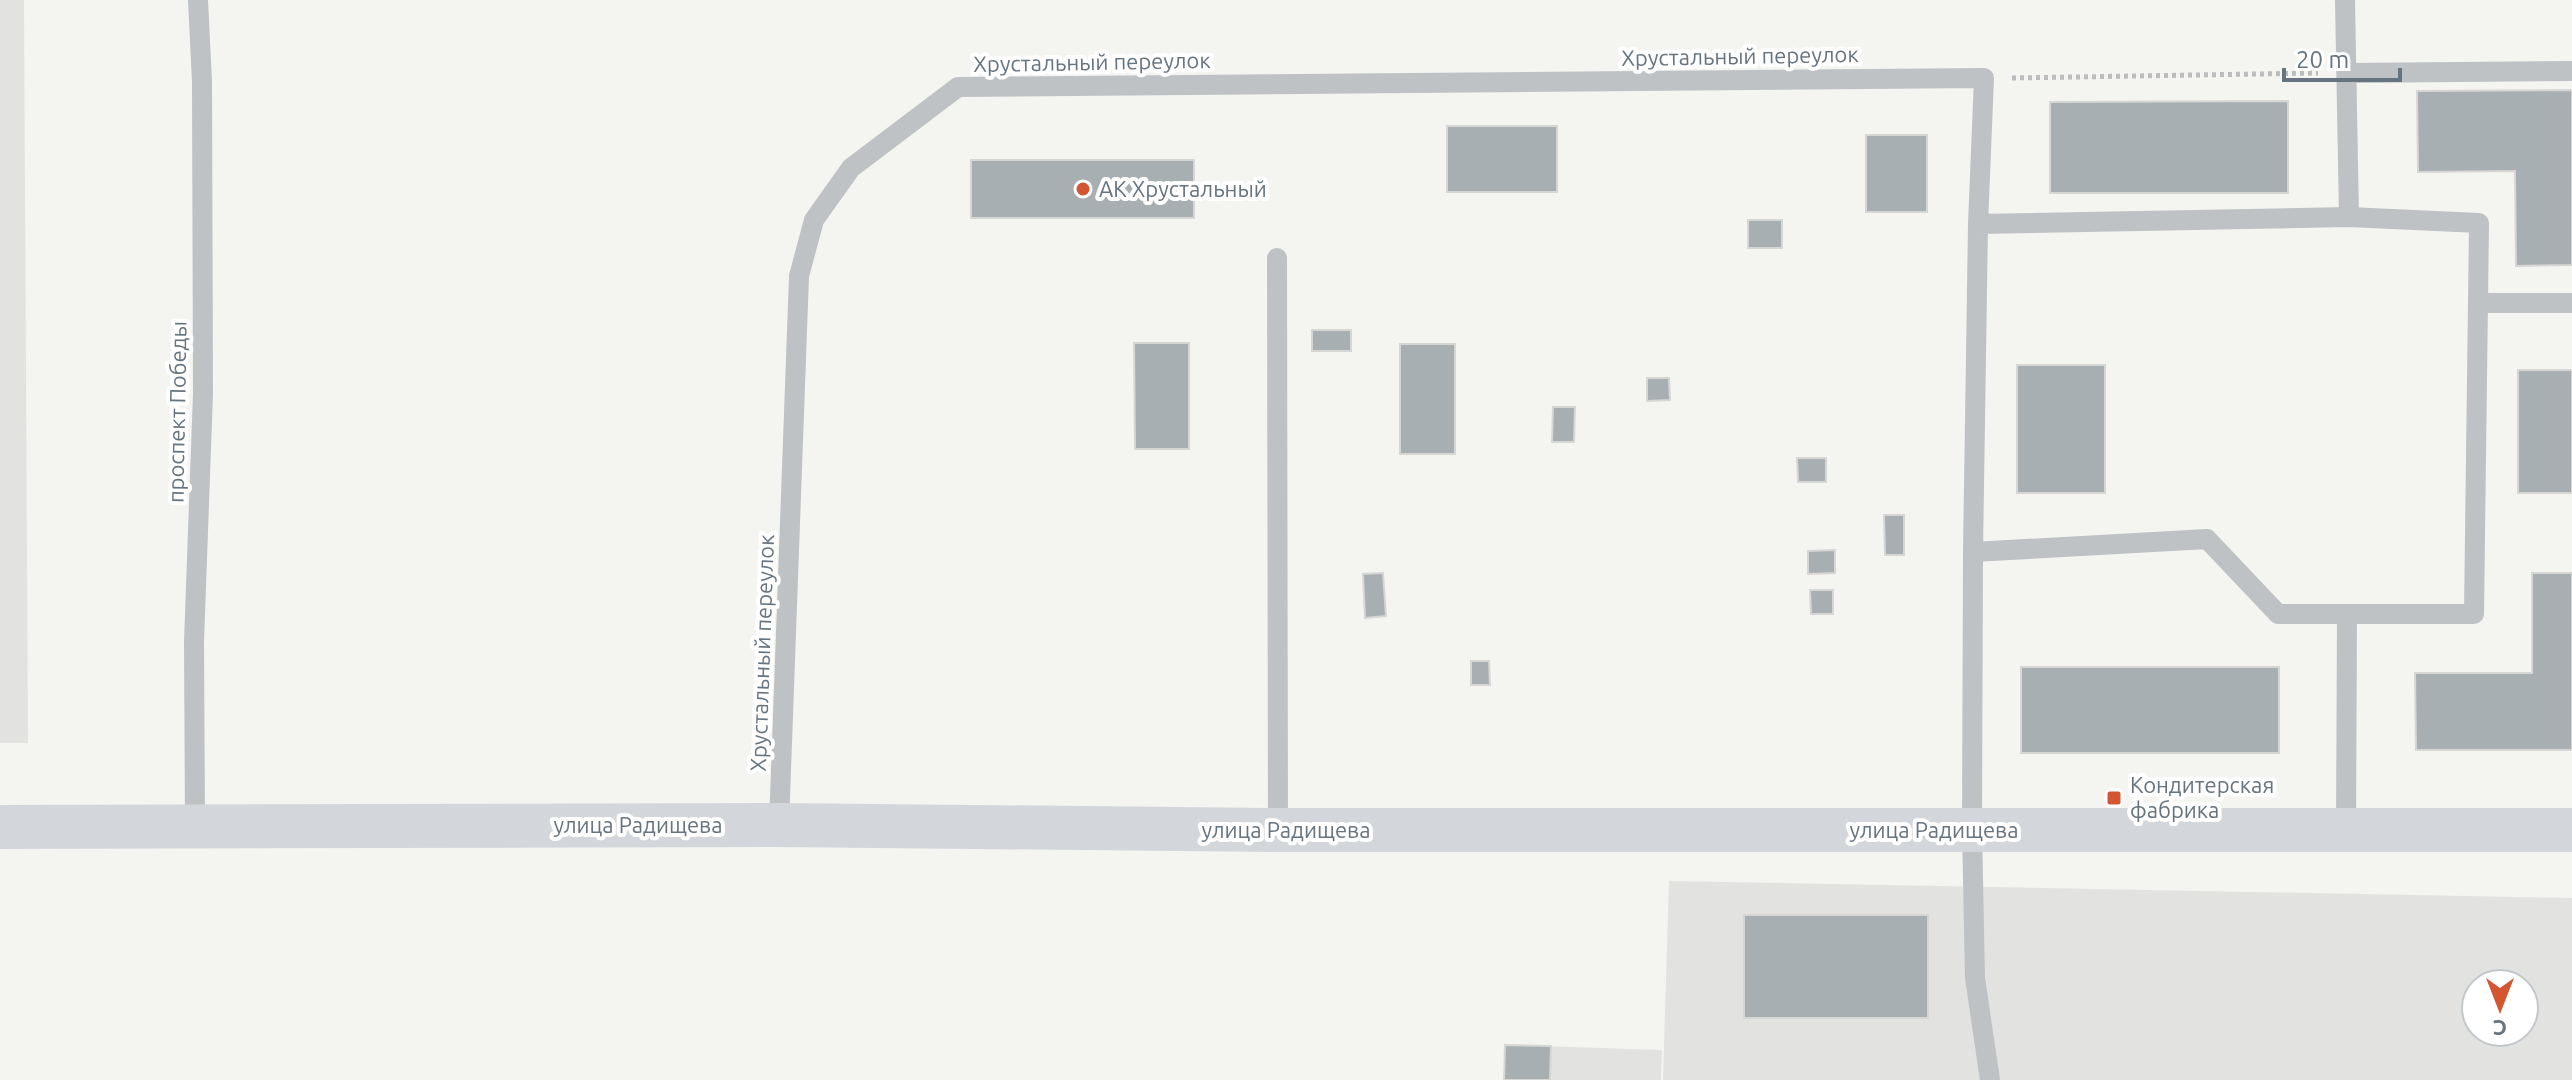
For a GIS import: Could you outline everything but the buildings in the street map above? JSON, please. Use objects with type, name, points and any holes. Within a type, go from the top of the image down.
[{"type":"street","name":"улица Радищева","points":[[0,827],[779,825],[1278,830],[2572,830]]},
{"type":"lane","name":"проспект Победы","points":[[195,826],[194,642],[203,393],[202,82],[198,0]]},
{"type":"lane","points":[[2345,0],[2349,217]]},
{"type":"lane","points":[[2347,73],[2572,71]]},
{"type":"lane","points":[[1984,78],[1978,224],[1972,830],[1975,978],[1990,1080]]},
{"type":"lane","name":"Хрустальный переулок","points":[[779,825],[799,276],[814,220],[851,168],[958,87],[1984,78]]},
{"type":"lane","points":[[1973,552],[2207,539],[2278,614],[2474,614],[2479,223],[2349,217],[1978,224]]},
{"type":"lane","points":[[1277,258],[1278,830]]},
{"type":"lane","points":[[2478,303],[2572,303]]},
{"type":"lane","points":[[2346,830],[2347,614]]},
{"type":"path","points":[[1984,78],[2347,73]]},
{"type":"shaded area","points":[[0,0],[24,0],[28,743],[0,743]]},
{"type":"shaded area","points":[[1669,881],[2572,898],[2572,1080],[1663,1080]]},
{"type":"shaded area","points":[[1505,1045],[1662,1050],[1661,1080],[1504,1080]]},
{"type":"place","name":"АК Хрустальный","points":[[1083,189]]},
{"type":"place","name":"Кондитерская фабрика","points":[[2114,798]]}]
